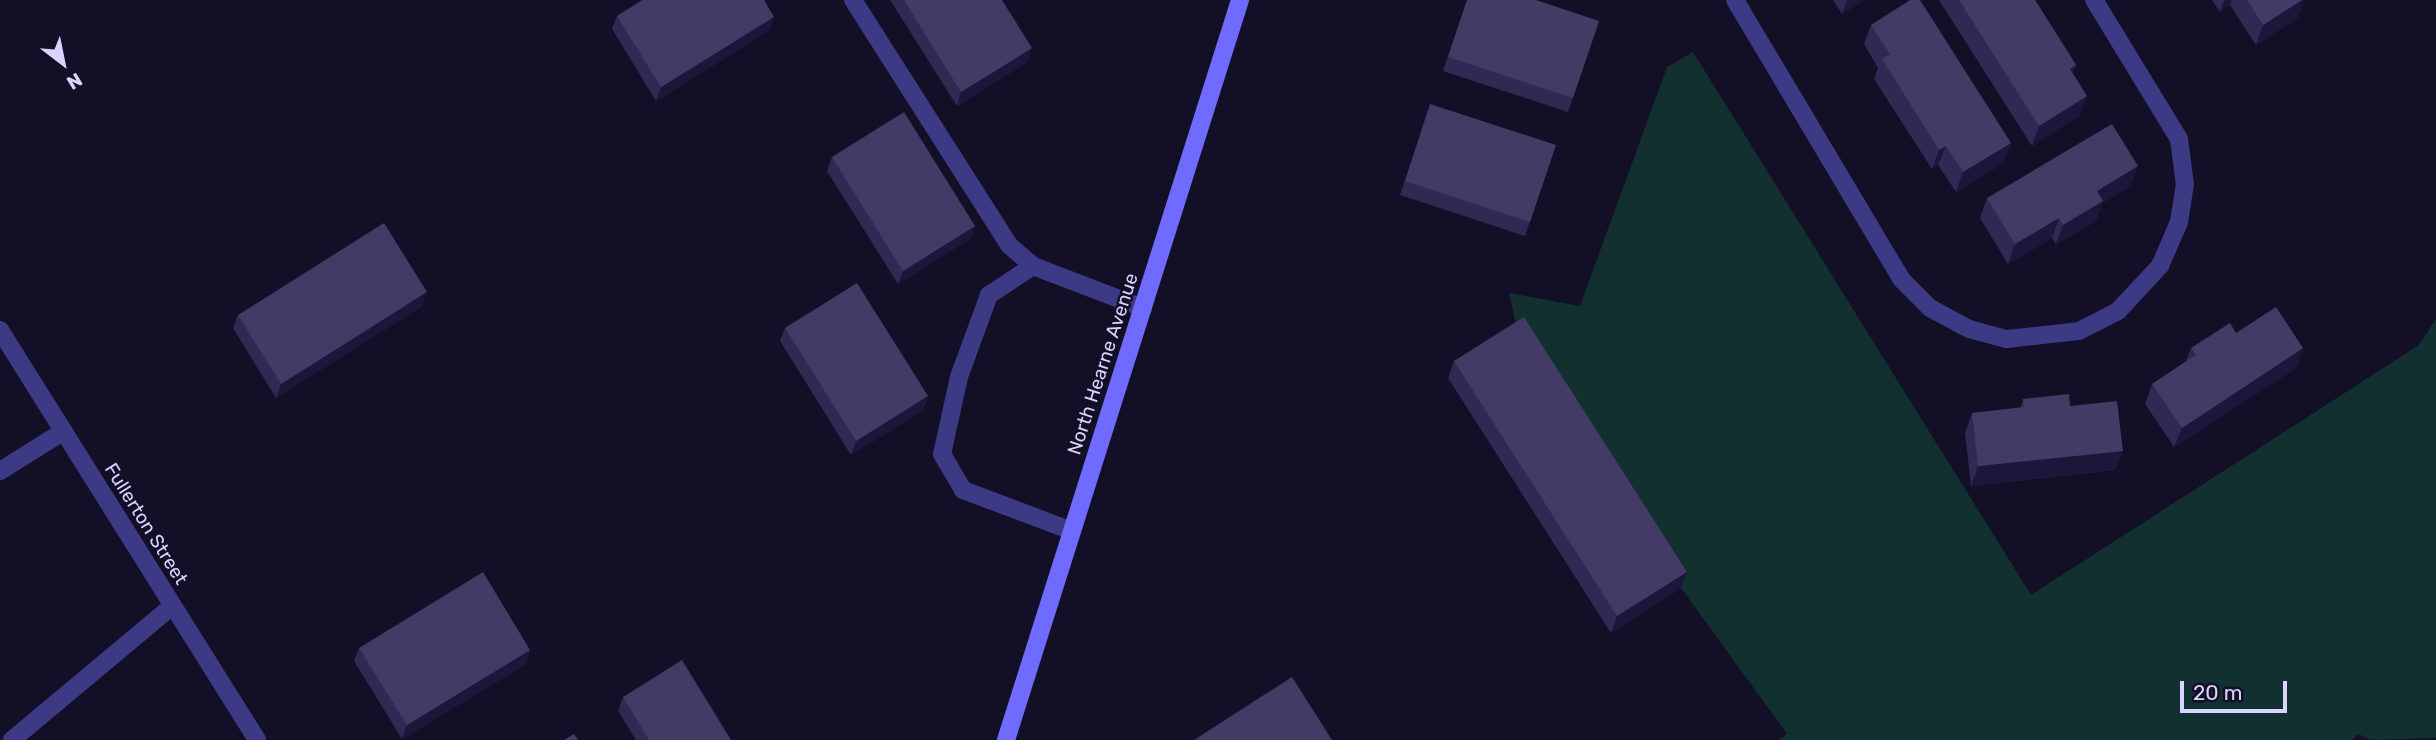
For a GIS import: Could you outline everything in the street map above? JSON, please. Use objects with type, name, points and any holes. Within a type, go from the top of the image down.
[{"type":"main road","name":"North Hearne Avenue","points":[[1006,740],[1240,0]]},
{"type":"street","points":[[853,0],[1009,245],[1033,266],[1143,308]]},
{"type":"street","points":[[1735,0],[1901,279],[1930,308],[1969,330],[2007,339],[2079,331],[2118,311],[2160,266],[2179,222],[2185,186],[2179,139],[2094,0]]},
{"type":"street","points":[[1033,266],[989,295],[958,377],[942,454],[963,489],[1072,531]]},
{"type":"street","name":"Fullerton Street","points":[[0,330],[257,740]]},
{"type":"street","points":[[0,471],[64,431]]},
{"type":"street","points":[[12,740],[172,606]]},
{"type":"green space","points":[[1693,52],[2031,595],[2419,345],[2436,319],[2436,738],[2371,740],[2358,734],[2352,740],[1778,740],[1787,734],[1681,588],[1518,333],[1509,293],[1580,306],[1667,67]]},
{"type":"building","points":[[642,0],[764,0],[774,17],[661,87],[617,16]]},
{"type":"building","points":[[904,0],[1002,0],[1032,48],[961,92]]},
{"type":"building","points":[[1467,0],[1536,0],[1599,21],[1573,98],[1448,57]]},
{"type":"building","points":[[1910,0],[1920,0],[2011,143],[1963,172],[1946,146],[1939,150],[1882,59],[1890,54],[1871,25]]},
{"type":"building","points":[[1959,0],[2035,0],[2076,65],[2070,69],[2087,96],[2039,126]]},
{"type":"building","points":[[2247,0],[2302,0],[2263,25]]},
{"type":"building","points":[[1430,104],[1556,145],[1530,222],[1405,181]]},
{"type":"building","points":[[904,112],[975,226],[903,271],[832,157]]},
{"type":"building","points":[[2112,124],[2138,166],[2097,191],[2103,201],[2063,225],[2059,218],[2015,244],[1987,198]]},
{"type":"building","points":[[384,223],[427,292],[281,384],[238,315]]},
{"type":"building","points":[[857,283],[928,396],[856,441],[785,328]]},
{"type":"building","points":[[2276,307],[2303,348],[2182,428],[2152,384],[2196,355],[2191,348],[2230,323],[2236,333]]},
{"type":"building","points":[[1524,317],[1687,572],[1617,616],[1454,361]]},
{"type":"building","points":[[2069,394],[2070,406],[2117,401],[2123,451],[1978,466],[1972,413],[2024,407],[2023,399]]},
{"type":"building","points":[[483,572],[530,650],[407,725],[359,648]]},
{"type":"building","points":[[682,660],[731,740],[649,740],[623,697]]},
{"type":"building","points":[[1292,677],[1332,740],[1194,740]]},
{"type":"building","points":[[574,734],[578,740],[564,740]]}]
